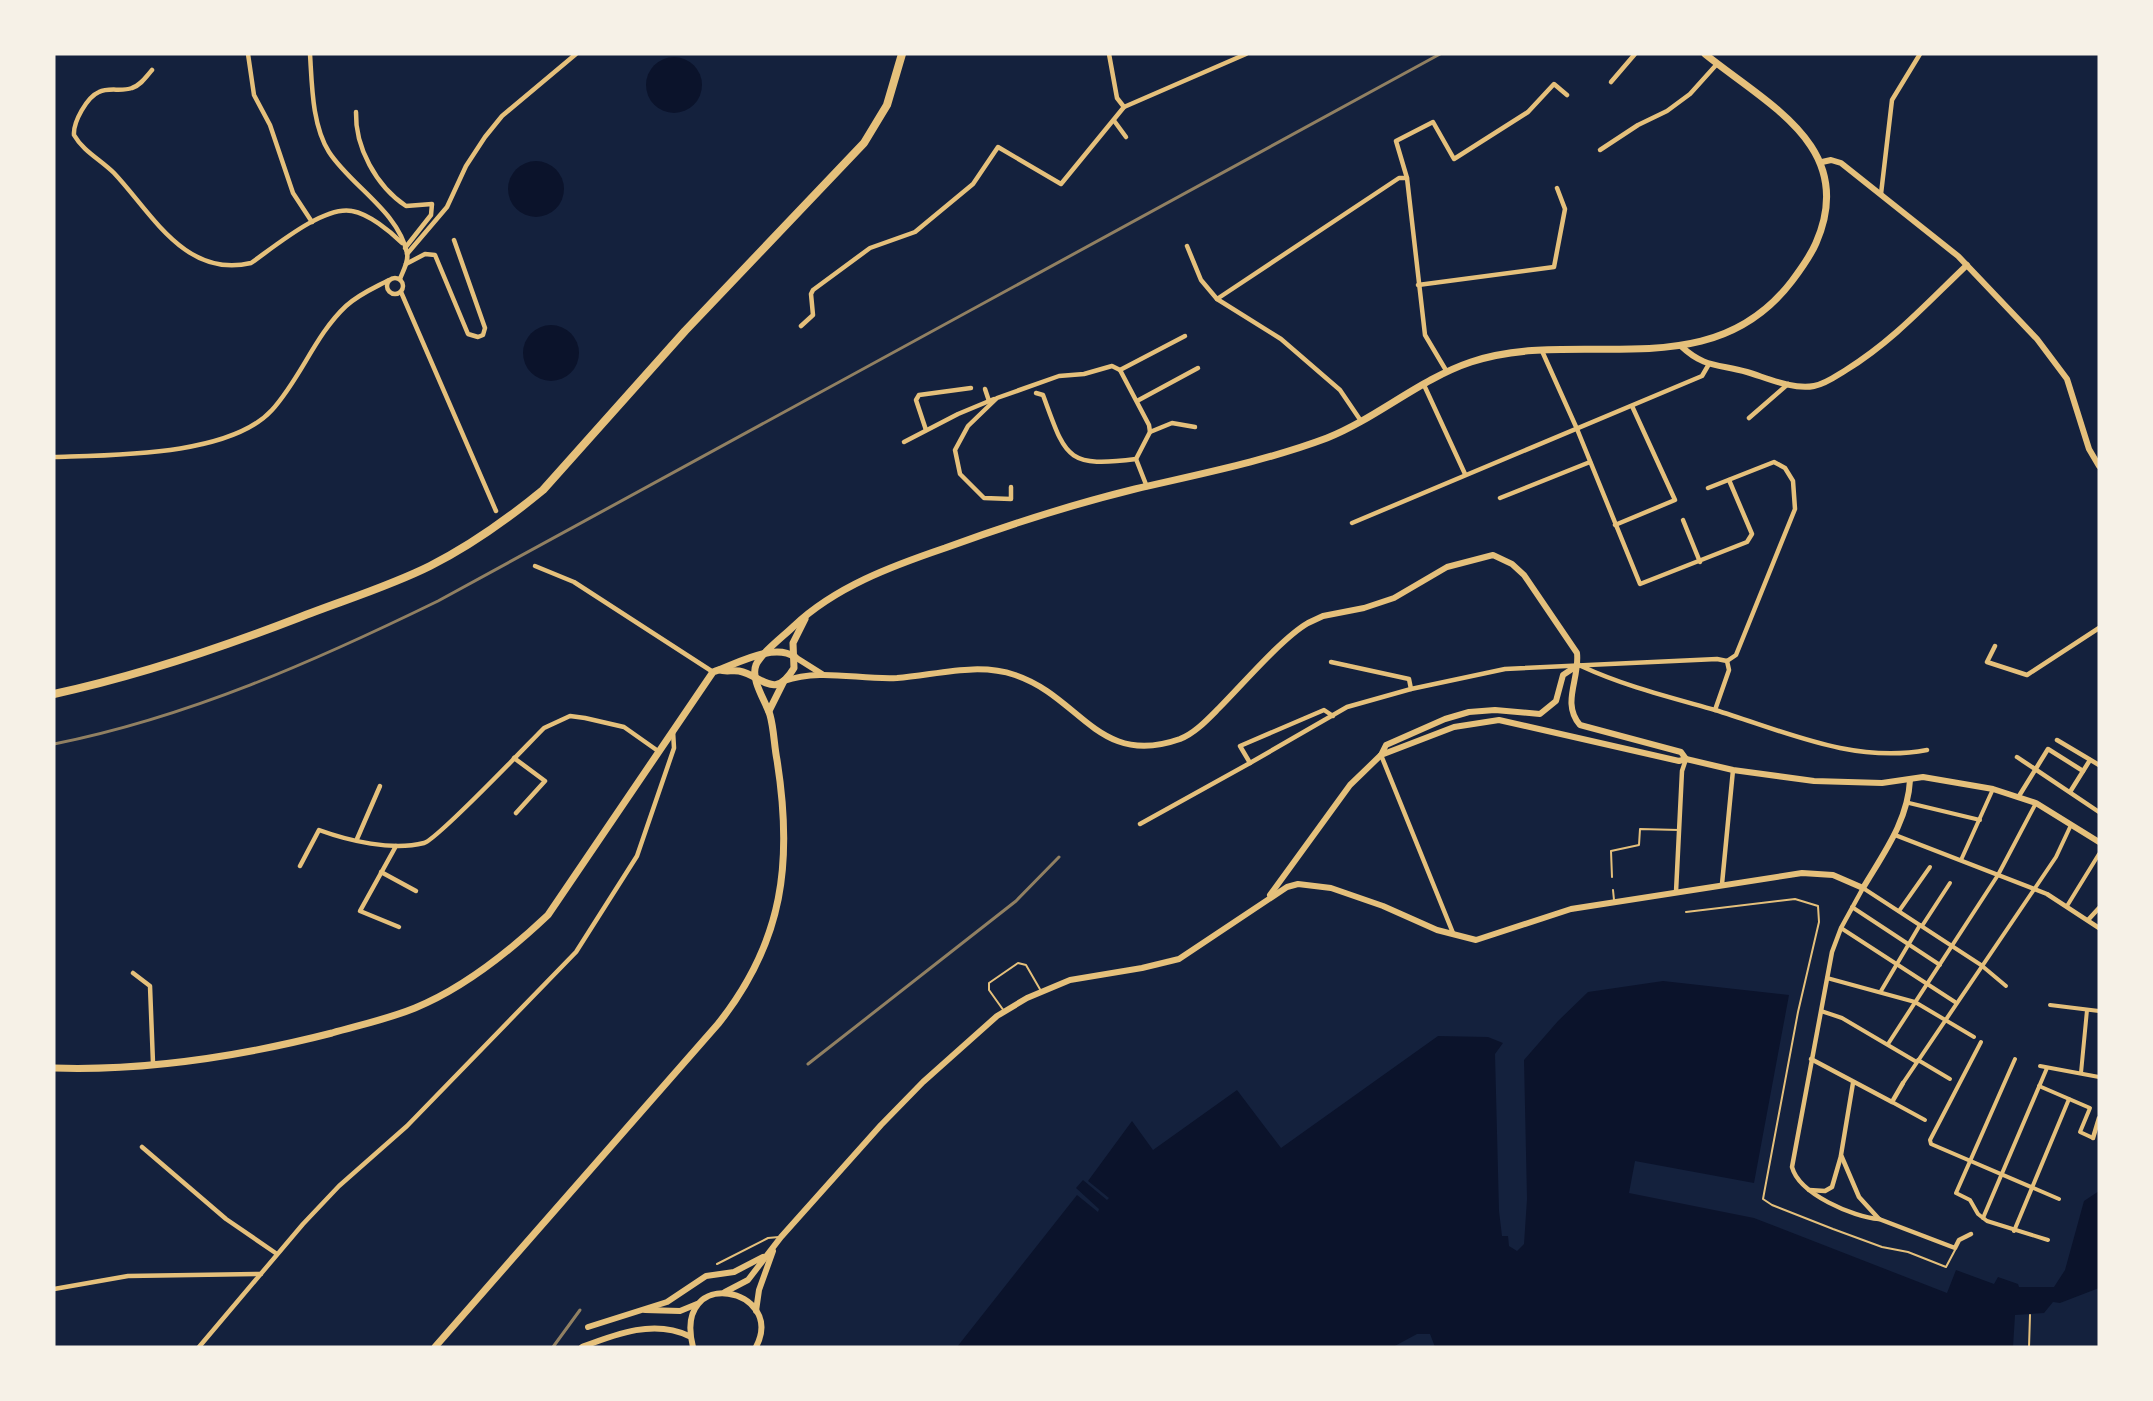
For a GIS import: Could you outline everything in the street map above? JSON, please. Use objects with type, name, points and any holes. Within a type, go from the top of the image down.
[{"type":"main road","points":[[54,694],[89,687],[220,648],[397,580],[456,551],[526,504],[543,490],[685,331],[864,143],[887,105],[902,54]]},
{"type":"main road","points":[[435,1347],[683,1065],[729,1011],[746,984],[771,927],[784,866],[783,794],[770,711],[755,679],[755,666],[765,654],[805,618],[838,594],[915,558],[1038,514],[1284,452],[1330,437],[1467,363],[1494,355],[1542,351],[1636,351],[1681,346],[1707,340],[1747,322],[1782,295],[1813,250],[1823,226],[1827,202],[1822,162],[1812,144],[1797,128],[1705,54]]},
{"type":"main road","points":[[770,711],[784,681],[794,668],[793,643],[805,618]]},
{"type":"main road","points":[[54,1068],[85,1069],[153,1064],[237,1053],[386,1019],[417,1008],[466,980],[520,941],[548,915],[673,729],[716,671],[726,665],[778,651],[795,657]]},
{"type":"main road","points":[[716,671],[739,671],[770,685],[784,681]]},
{"type":"street","points":[[248,54],[254,95],[270,126],[293,193],[312,222]]},
{"type":"street","points":[[310,54],[317,122],[328,150],[396,227],[407,254],[400,279],[403,287],[401,292],[496,511]]},
{"type":"street","points":[[407,254],[447,207],[466,166],[497,123],[576,54]]},
{"type":"street","points":[[1109,54],[1117,98],[1124,107]]},
{"type":"street","points":[[801,326],[813,315],[811,294],[813,290],[870,248],[915,232],[973,184],[998,147],[1061,184],[1124,107],[1246,54]]},
{"type":"street","points":[[1611,82],[1635,54]]},
{"type":"street","points":[[1881,194],[1892,99],[1920,54]]},
{"type":"street","points":[[1600,150],[1638,125],[1667,111],[1690,93],[1717,64]]},
{"type":"street","points":[[152,70],[133,88],[99,92],[90,99],[74,129],[76,139],[118,178],[162,232],[192,253],[211,261],[241,266],[251,263],[312,222],[341,211],[353,211],[377,224],[404,246]]},
{"type":"street","points":[[1447,372],[1425,335],[1407,178],[1396,141],[1433,122],[1454,159],[1528,112],[1554,84],[1567,95]]},
{"type":"street","points":[[356,111],[358,144],[374,172],[405,206],[432,204],[431,215],[404,246]]},
{"type":"street","points":[[1114,122],[1126,136]]},
{"type":"street","points":[[1822,162],[1831,160],[1841,163],[1927,229],[1967,265],[2057,362],[2067,379],[2089,449],[2099,466]]},
{"type":"street","points":[[1217,299],[1399,178],[1407,178]]},
{"type":"street","points":[[1418,285],[1554,267],[1565,208],[1557,188]]},
{"type":"street","points":[[406,264],[425,254],[435,255],[468,334],[478,337],[483,335],[485,328],[454,240]]},
{"type":"street","points":[[1187,246],[1201,280],[1217,299],[1282,337],[1340,390],[1361,421]]},
{"type":"street","points":[[1681,346],[1695,360],[1788,384],[1813,387],[1828,382],[1872,354],[1901,331],[1967,265]]},
{"type":"street","points":[[54,457],[130,454],[225,439],[244,432],[261,421],[276,405],[332,321],[346,306],[358,296],[389,280],[400,279]]},
{"type":"street","points":[[389,280],[388,291],[396,294],[401,292]]},
{"type":"street","points":[[1120,370],[1185,336]]},
{"type":"street","points":[[1542,351],[1577,429],[1640,584],[1747,542],[1752,534],[1729,480]]},
{"type":"street","points":[[1352,523],[1702,376],[1709,364]]},
{"type":"street","points":[[904,442],[997,398],[1059,376],[1084,374],[1112,366],[1120,370],[1137,401],[1150,432]]},
{"type":"street","points":[[1137,401],[1198,368]]},
{"type":"street","points":[[1749,418],[1788,384]]},
{"type":"street","points":[[1424,385],[1466,474]]},
{"type":"street","points":[[926,430],[916,400],[919,395],[972,388]]},
{"type":"street","points":[[985,389],[989,401]]},
{"type":"street","points":[[1036,393],[1043,395],[1060,441],[1076,459],[1103,463],[1136,459]]},
{"type":"street","points":[[997,398],[968,426],[955,450],[960,474],[984,498],[1011,499],[1011,487]]},
{"type":"street","points":[[1615,525],[1675,500],[1632,406]]},
{"type":"street","points":[[1136,459],[1150,432],[1172,423],[1196,427]]},
{"type":"street","points":[[1136,459],[1148,487]]},
{"type":"street","points":[[1500,498],[1590,462]]},
{"type":"street","points":[[1140,824],[1347,707],[1411,689],[1505,669],[1717,659],[1727,661],[1736,655],[1792,519],[1795,495],[1789,472],[1774,462],[1708,488]]},
{"type":"street","points":[[1683,520],[1700,562]]},
{"type":"street","points":[[784,681],[823,674],[897,678],[970,669],[1005,672],[1031,681],[1113,740],[1150,747],[1190,734],[1308,623],[1323,616],[1364,608],[1394,598],[1447,567],[1493,555],[1512,564],[1524,575],[1577,653],[1578,665],[1570,705],[1580,725],[1681,752],[1686,759]]},
{"type":"street","points":[[536,566],[574,582],[716,671]]},
{"type":"street","points":[[1995,646],[1987,662],[2027,675],[2099,628]]},
{"type":"street","points":[[795,657],[823,674]]},
{"type":"street","points":[[1715,710],[1729,670],[1727,661]]},
{"type":"street","points":[[1331,662],[1409,680],[1411,689]]},
{"type":"street","points":[[1268,898],[1350,785],[1381,755],[1386,745],[1445,719],[1469,712],[1495,710],[1535,715],[1543,712],[1556,701],[1563,675],[1578,665]]},
{"type":"street","points":[[1578,665],[1624,685],[1715,710],[1844,750],[1899,753],[1927,750]]},
{"type":"street","points":[[1250,763],[1240,746],[1324,710],[1333,716]]},
{"type":"street","points":[[300,866],[319,830],[396,846],[432,840],[544,728],[570,716],[624,727],[658,752]]},
{"type":"street","points":[[1381,755],[1454,727],[1499,720],[1679,761],[1686,759],[1733,770],[1861,784],[1923,777],[1993,789],[2036,803],[2098,839]]},
{"type":"street","points":[[1291,723],[1298,735]]},
{"type":"street","points":[[199,1347],[339,1186],[407,1126],[576,952],[637,856],[674,748],[673,729]]},
{"type":"street","points":[[1274,733],[1282,744]]},
{"type":"street","points":[[2057,740],[2099,765]]},
{"type":"street","points":[[2019,796],[2048,749],[2083,771]]},
{"type":"street","points":[[1381,755],[1429,878],[1455,937]]},
{"type":"street","points":[[2017,757],[2099,812]]},
{"type":"street","points":[[514,758],[544,781],[516,813]]},
{"type":"street","points":[[1676,892],[1682,771],[1686,759]]},
{"type":"street","points":[[2070,792],[2090,760]]},
{"type":"street","points":[[1722,884],[1733,770]]},
{"type":"street","points":[[1910,780],[1909,802],[1895,835],[1841,928],[1827,978],[1792,1167],[1794,1177],[1825,1202],[1869,1218],[1879,1219],[1955,1248],[1959,1240],[1971,1234]]},
{"type":"street","points":[[357,839],[380,786]]},
{"type":"street","points":[[1961,860],[1993,789]]},
{"type":"street","points":[[1909,802],[1980,820]]},
{"type":"street","points":[[1888,1044],[1998,875],[2036,803]]},
{"type":"street","points":[[1892,1102],[1955,1002],[2056,857],[2071,825]]},
{"type":"street","points":[[1895,835],[1936,854],[1961,860],[2034,889],[2067,906],[2099,928]]},
{"type":"street","points":[[396,846],[360,911],[399,927]]},
{"type":"street","points":[[2067,906],[2099,854]]},
{"type":"street","points":[[1899,911],[1930,867]]},
{"type":"street","points":[[381,872],[416,891]]},
{"type":"street","points":[[641,1310],[680,1311],[748,1280],[781,1237],[923,1082],[1004,1011],[1041,991],[1070,980],[1142,968],[1179,959],[1268,898],[1298,884],[1331,888],[1359,896],[1467,940],[1483,939],[1571,909],[1614,900],[1802,873],[1820,873],[1833,875],[1863,888],[1981,965],[2006,986]]},
{"type":"street","points":[[1881,991],[1950,882]]},
{"type":"street","points":[[1852,907],[1940,965]]},
{"type":"street","points":[[2088,920],[2099,908]]},
{"type":"street","points":[[1841,928],[1955,1002]]},
{"type":"street","points":[[133,973],[150,986],[153,1064]]},
{"type":"street","points":[[1827,978],[1915,1002],[1974,1037]]},
{"type":"street","points":[[2050,1005],[2099,1011]]},
{"type":"street","points":[[2081,1073],[2087,1010]]},
{"type":"street","points":[[1821,1011],[1842,1018],[1950,1079]]},
{"type":"street","points":[[1981,1042],[1930,1140],[1935,1148],[2059,1199]]},
{"type":"street","points":[[1811,1059],[1925,1120]]},
{"type":"street","points":[[2015,1059],[1956,1193],[1974,1204],[1985,1220],[2048,1240]]},
{"type":"street","points":[[2040,1066],[2099,1077]]},
{"type":"street","points":[[1985,1220],[2001,1176],[2047,1068]]},
{"type":"street","points":[[1809,1190],[1825,1191],[1832,1187],[1841,1155],[1853,1083]]},
{"type":"street","points":[[2039,1086],[2090,1108],[2080,1132],[2093,1138],[2099,1119]]},
{"type":"street","points":[[2014,1231],[2069,1099]]},
{"type":"street","points":[[142,1147],[226,1218],[278,1254]]},
{"type":"street","points":[[1841,1155],[1858,1197],[1879,1219]]},
{"type":"street","points":[[756,1347],[761,1331],[756,1311],[759,1290],[776,1245]]},
{"type":"street","points":[[588,1327],[673,1299],[706,1276],[734,1272],[766,1256]]},
{"type":"street","points":[[54,1289],[128,1276],[261,1274]]},
{"type":"street","points":[[725,1292],[743,1297],[756,1311]]},
{"type":"street","points":[[693,1346],[689,1336],[690,1318],[700,1302]]},
{"type":"street","points":[[582,1347],[622,1333],[657,1328],[689,1336]]},
{"type":"lane","points":[[1612,877],[1611,852],[1640,845],[1640,829],[1679,830]]},
{"type":"lane","points":[[1613,890],[1614,900]]},
{"type":"lane","points":[[1686,912],[1795,899],[1818,906],[1819,922],[1798,1012],[1763,1198],[1772,1205],[1833,1229],[1882,1247],[1908,1252],[1946,1267],[1955,1248]]},
{"type":"lane","points":[[1004,1011],[989,990],[989,983],[1018,963],[1026,966],[1041,991]]},
{"type":"lane","points":[[717,1264],[768,1238],[781,1237]]},
{"type":"lane","points":[[2029,1347],[2030,1316]]},
{"type":"water","points":[[674,57],[685,59],[694,65],[700,74],[702,85],[700,96],[694,105],[685,111],[674,113],[663,111],[654,105],[648,96],[646,85],[648,74],[654,65],[663,59]]},
{"type":"water","points":[[530,161],[542,161],[556,169],[564,183],[562,200],[556,209],[542,217],[530,217],[513,205],[508,195],[508,183],[520,166]]},
{"type":"water","points":[[551,325],[562,327],[571,333],[577,342],[579,353],[577,364],[571,373],[562,379],[551,381],[540,379],[531,373],[525,364],[523,353],[525,342],[531,333],[540,327]]},
{"type":"water","points":[[1663,981],[1789,995],[1754,1183],[1635,1161],[1629,1193],[1754,1218],[1947,1293],[1956,1270],[1994,1284],[1998,1277],[2018,1284],[2019,1287],[2054,1287],[2065,1270],[2084,1201],[2099,1191],[2099,1288],[2060,1303],[2053,1302],[2044,1313],[2015,1315],[2013,1347],[1435,1347],[1430,1334],[1417,1334],[1393,1347],[957,1347],[1077,1195],[1098,1212],[1099,1209],[1076,1188],[1083,1180],[1107,1200],[1109,1198],[1088,1181],[1132,1121],[1153,1150],[1237,1090],[1281,1148],[1438,1036],[1488,1037],[1503,1043],[1495,1054],[1499,1211],[1502,1236],[1508,1236],[1509,1246],[1517,1251],[1524,1244],[1527,1199],[1524,1060],[1558,1021],[1588,992]]},
{"type":"railway","points":[[54,744],[104,733],[202,703],[345,645],[438,601],[1440,54]]},
{"type":"railway","points":[[808,1064],[1016,901],[1059,857]]},
{"type":"railway","points":[[553,1347],[580,1310]]}]
